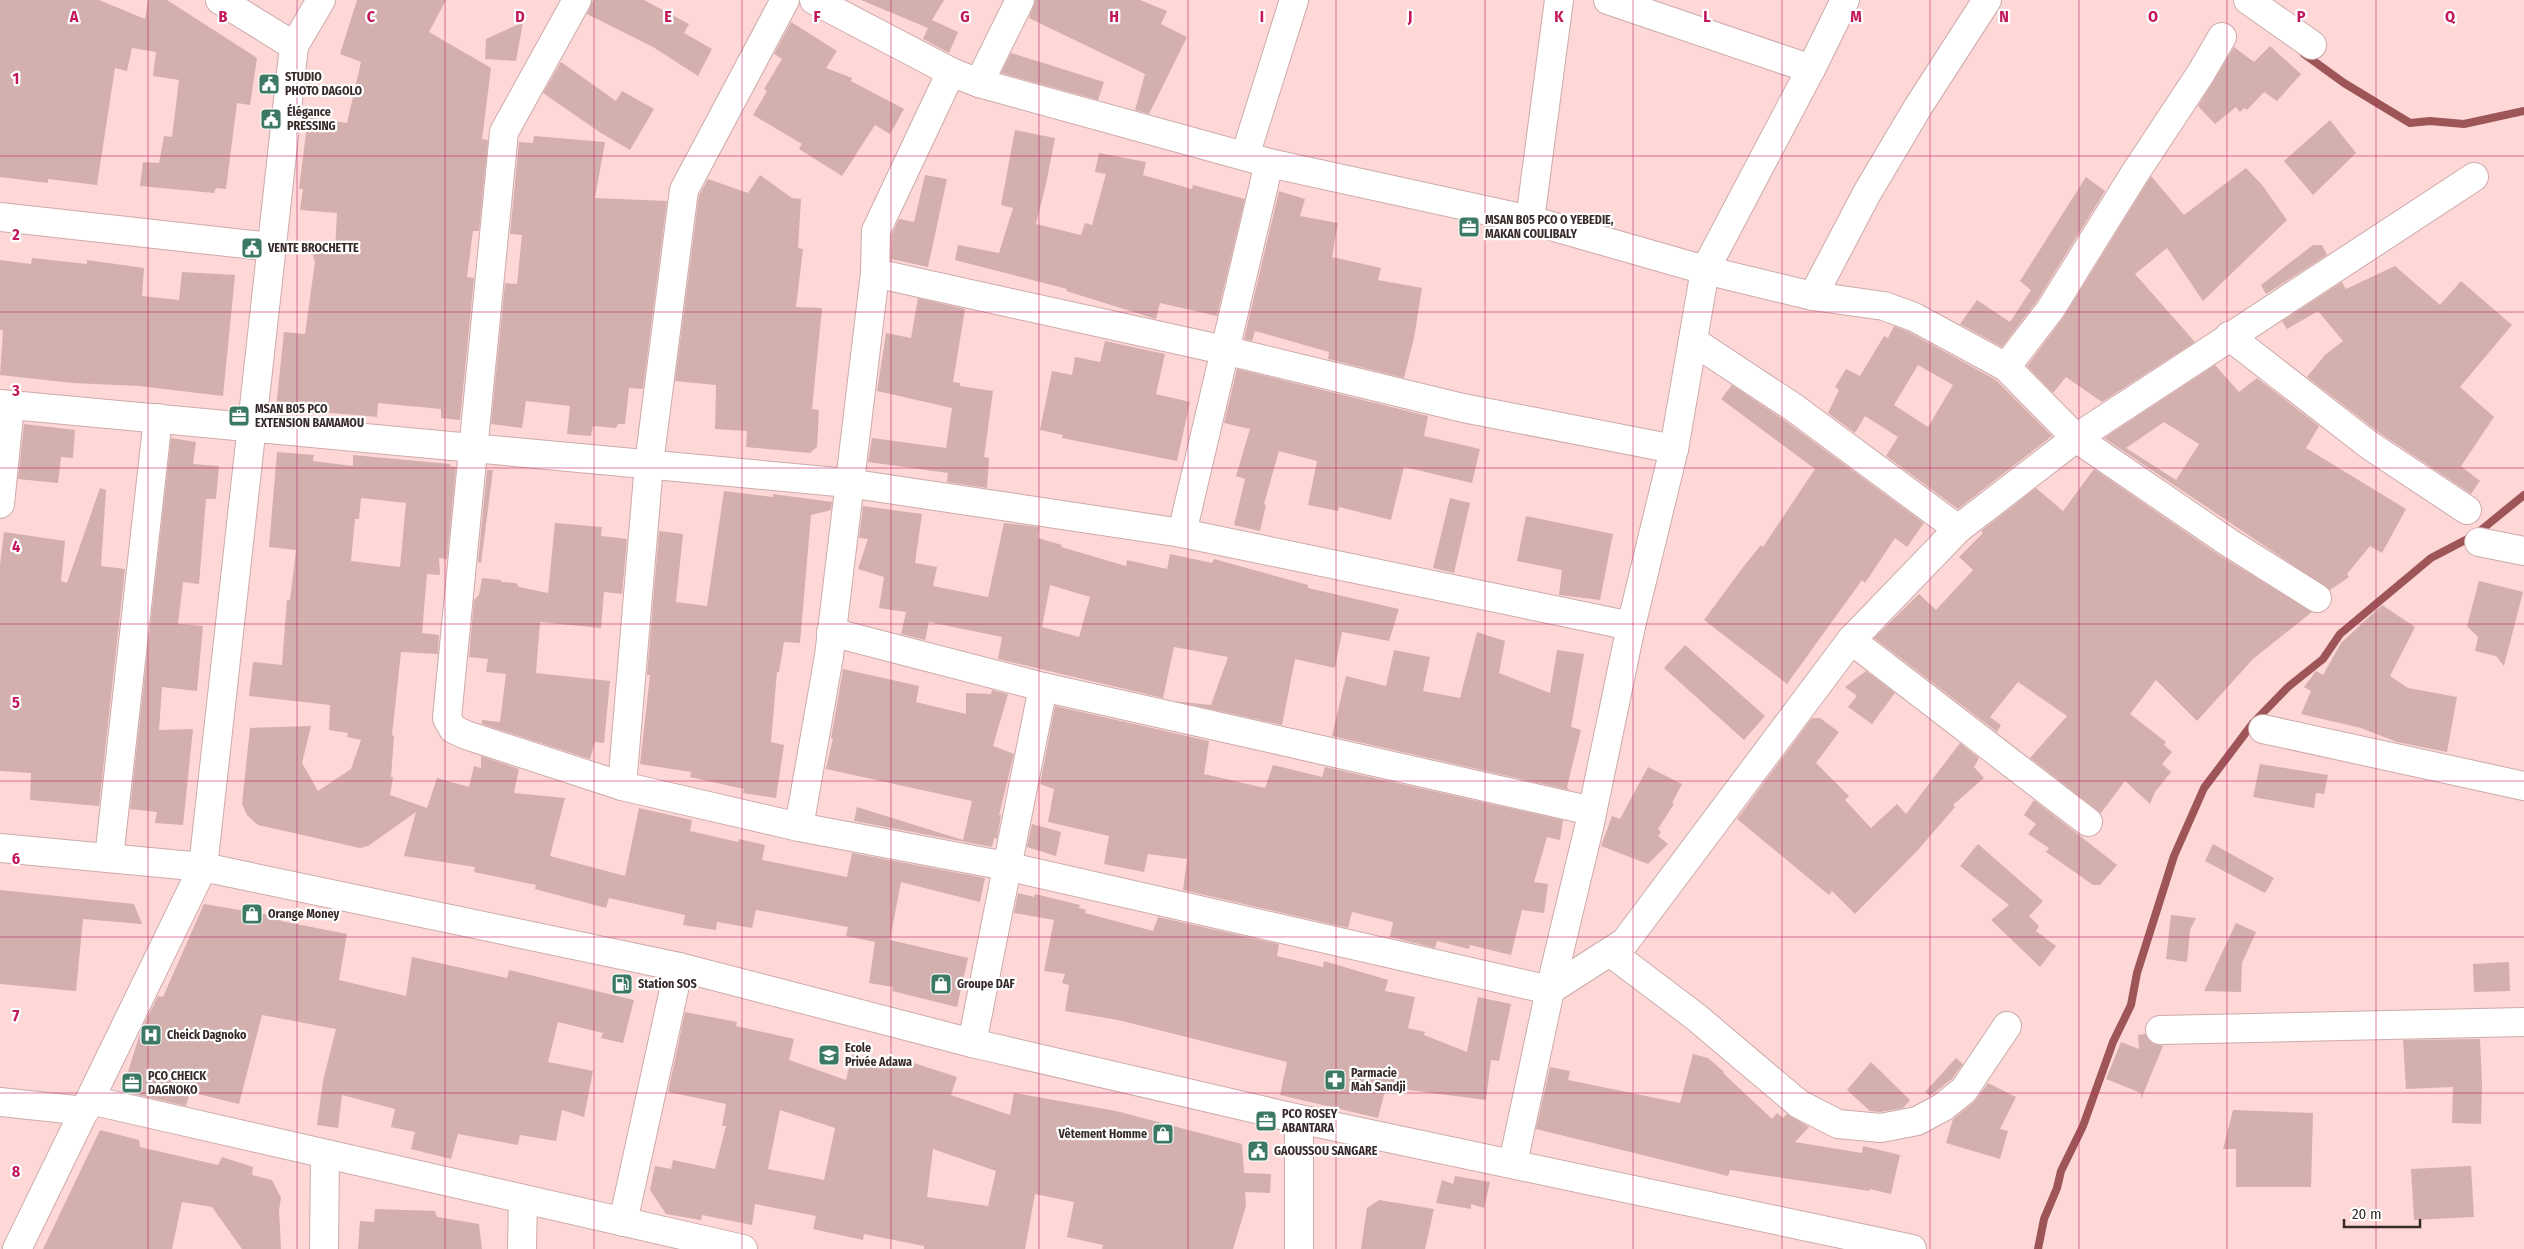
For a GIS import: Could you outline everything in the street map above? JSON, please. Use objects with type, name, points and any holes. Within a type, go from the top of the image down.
[{"type":"street","points":[[220,0],[294,46]]},
{"type":"street","points":[[18,1249],[202,867],[294,46],[321,0]]},
{"type":"street","points":[[576,0],[504,132],[447,718],[453,729],[466,735],[622,786],[799,827],[1006,866],[1550,990],[1625,942],[1851,640],[1958,529],[2076,438],[2474,177]]},
{"type":"street","points":[[622,786],[650,464],[684,190],[785,0]]},
{"type":"street","points":[[814,0],[951,72],[979,83],[1257,159],[1530,220],[1705,270],[1813,296],[1884,306],[1914,317],[2006,368],[2076,438],[2228,542],[2317,598]]},
{"type":"street","points":[[979,83],[1020,0]]},
{"type":"street","points":[[1182,534],[1224,350],[1257,159],[1294,0]]},
{"type":"street","points":[[1530,220],[1559,0]]},
{"type":"street","points":[[1608,0],[1811,69]]},
{"type":"street","points":[[1513,1163],[1550,990],[1592,811],[1631,626],[1674,449],[1705,270],[1811,69],[1845,0]]},
{"type":"street","points":[[1813,296],[1867,193],[1918,107],[1987,0]]},
{"type":"street","points":[[2248,0],[2312,45]]},
{"type":"street","points":[[2006,368],[2050,310],[2134,173],[2201,73],[2222,37]]},
{"type":"street","points":[[799,827],[831,632],[875,273],[876,231],[951,72]]},
{"type":"street","points":[[0,217],[272,247]]},
{"type":"street","points":[[875,273],[1224,350],[1463,408],[1674,449]]},
{"type":"street","points":[[2229,336],[2368,445],[2467,510]]},
{"type":"street","points":[[1693,341],[1793,407],[1958,529]]},
{"type":"street","points":[[0,504],[5,404],[848,483],[1182,534],[1631,626]]},
{"type":"street","points":[[110,858],[158,418]]},
{"type":"street","points":[[2479,542],[2524,551]]},
{"type":"street","points":[[831,632],[1043,687],[1592,811]]},
{"type":"street","points":[[1851,640],[2088,822]]},
{"type":"street","points":[[972,1043],[1043,687]]},
{"type":"street","points":[[2263,728],[2524,786]]},
{"type":"street","points":[[0,848],[202,867],[679,967],[972,1043],[1299,1119],[1912,1249]]},
{"type":"street","points":[[1610,952],[1696,1017],[1799,1104],[1838,1124],[1881,1128],[1917,1121],[1943,1107],[1964,1090],[2007,1026]]},
{"type":"street","points":[[623,1222],[679,967]]},
{"type":"street","points":[[2160,1030],[2524,1022]]},
{"type":"street","points":[[0,1102],[87,1105],[325,1154],[523,1199],[623,1222],[693,1243],[743,1249]]},
{"type":"street","points":[[1299,1119],[1299,1249]]},
{"type":"street","points":[[324,1249],[325,1154]]},
{"type":"street","points":[[522,1249],[523,1199]]},
{"type":"building","points":[[0,0],[99,0],[145,19],[148,0],[167,0],[257,58],[250,105],[237,103],[226,189],[216,188],[214,193],[140,186],[143,162],[159,163],[164,136],[172,137],[179,80],[153,76],[156,52],[132,48],[127,71],[115,68],[97,185],[48,179],[48,183],[0,177]]},
{"type":"building","points":[[357,0],[446,0],[429,32],[491,68],[482,139],[488,140],[479,231],[473,231],[467,277],[474,278],[460,420],[441,418],[441,409],[378,403],[377,417],[276,408],[284,332],[305,334],[315,262],[311,249],[335,250],[337,213],[300,210],[303,189],[299,189],[308,117],[347,123],[361,62],[340,54]]},
{"type":"building","points":[[593,0],[644,0],[689,24],[684,33],[712,49],[698,76],[653,47],[587,14]]},
{"type":"building","points":[[861,0],[944,0],[932,20],[958,32],[949,53],[923,39],[928,28]]},
{"type":"building","points":[[1035,0],[1140,0],[1167,11],[1161,24],[1187,37],[1149,114],[1135,110],[1145,74],[1029,18]]},
{"type":"building","points":[[523,22],[516,61],[485,59],[486,39]]},
{"type":"building","points":[[791,22],[837,51],[826,68],[852,78],[851,81],[904,109],[890,134],[875,125],[842,176],[799,149],[802,144],[753,115],[767,91],[764,89],[782,59],[774,54]]},
{"type":"building","points":[[2270,46],[2301,74],[2277,101],[2264,92],[2247,110],[2244,108],[2240,112],[2236,107],[2215,124],[2198,106],[2234,47],[2254,62]]},
{"type":"building","points":[[1011,53],[1104,82],[1098,100],[1001,73]]},
{"type":"building","points":[[561,62],[616,101],[622,91],[654,109],[630,150],[601,133],[543,93]]},
{"type":"building","points":[[2330,120],[2356,153],[2313,195],[2284,161]]},
{"type":"building","points":[[1015,130],[1055,138],[1036,224],[1081,235],[1085,223],[1092,225],[1106,174],[1095,172],[1099,153],[1146,162],[1143,175],[1192,189],[1193,185],[1245,199],[1217,316],[1160,303],[1156,319],[1066,291],[1067,289],[955,260],[958,245],[999,253],[1013,208],[1001,205]]},
{"type":"building","points":[[534,136],[605,142],[595,198],[667,201],[643,389],[629,388],[625,424],[618,424],[616,428],[593,426],[591,436],[567,434],[570,406],[526,401],[522,428],[491,424],[505,283],[517,284],[522,235],[510,234],[519,142],[533,143]]},
{"type":"building","points":[[2246,168],[2262,185],[2287,220],[2203,301],[2167,248],[2135,274],[2195,342],[2102,402],[2066,377],[2053,393],[2027,366],[2063,318],[2151,176],[2184,215]]},
{"type":"building","points":[[760,175],[792,198],[801,199],[798,248],[803,249],[796,307],[822,308],[812,409],[819,410],[817,447],[810,453],[746,447],[747,431],[715,429],[716,385],[675,381],[699,195],[708,179],[748,193]]},
{"type":"building","points":[[925,175],[947,179],[928,267],[891,259],[892,234],[899,219],[914,222]]},
{"type":"building","points":[[2086,177],[2105,191],[2037,301],[2002,347],[1960,324],[1977,300],[2010,322],[2031,290],[2020,281]]},
{"type":"building","points":[[1279,191],[1305,199],[1300,216],[1338,223],[1332,257],[1381,268],[1378,280],[1422,288],[1414,338],[1404,378],[1328,359],[1329,352],[1255,331],[1252,341],[1244,339]]},
{"type":"building","points":[[2313,245],[2322,245],[2327,255],[2266,294],[2261,285]]},
{"type":"building","points":[[32,258],[87,264],[87,260],[144,268],[142,296],[179,300],[182,272],[235,275],[223,396],[139,386],[73,383],[0,375],[3,330],[0,330],[0,260],[31,264]]},
{"type":"building","points":[[2395,266],[2440,305],[2461,281],[2512,325],[2460,387],[2494,417],[2461,466],[2480,481],[2471,494],[2378,432],[2307,377],[2325,355],[2343,341],[2318,311],[2287,329],[2282,321],[2342,282],[2346,289]]},
{"type":"building","points":[[918,298],[965,309],[953,382],[960,383],[960,386],[993,391],[984,457],[989,458],[987,488],[947,482],[948,473],[868,462],[872,438],[946,448],[952,408],[877,391],[886,333],[911,338]]},
{"type":"building","points":[[1894,326],[1907,331],[1996,380],[2052,436],[1958,509],[1886,456],[1898,437],[1865,416],[1855,433],[1828,413],[1839,390],[1835,387],[1846,369],[1860,376],[1884,336],[1888,338]],"holes":[[[1918,365],[1953,385],[1928,427],[1894,405]]]},
{"type":"building","points":[[1105,341],[1165,354],[1156,394],[1190,402],[1177,461],[1062,438],[1063,435],[1040,430],[1052,371],[1072,375],[1075,357],[1100,362]]},
{"type":"building","points":[[2215,365],[2239,392],[2257,378],[2319,426],[2306,448],[2406,509],[2382,553],[2370,546],[2347,574],[2349,577],[2330,590],[2104,438]],"holes":[[[2164,422],[2199,444],[2176,480],[2126,448]]]},
{"type":"building","points":[[1237,369],[1428,416],[1424,436],[1480,449],[1472,483],[1404,467],[1391,520],[1339,507],[1338,511],[1308,505],[1317,461],[1279,451],[1264,504],[1266,505],[1260,531],[1234,525],[1245,479],[1236,476],[1250,429],[1224,423]]},
{"type":"building","points":[[1732,385],[1784,420],[1924,523],[1907,547],[1895,538],[1865,583],[1862,580],[1787,684],[1704,620],[1744,566],[1761,545],[1763,547],[1815,469],[1721,399]]},
{"type":"building","points":[[24,424],[75,430],[73,458],[61,457],[58,483],[18,479]]},
{"type":"building","points":[[171,438],[196,442],[193,464],[219,466],[216,499],[206,499],[199,584],[183,582],[178,624],[203,626],[197,691],[162,687],[159,730],[193,729],[183,825],[155,823],[157,812],[130,809]]},
{"type":"building","points":[[277,452],[314,455],[313,461],[353,466],[353,455],[450,464],[450,466],[456,467],[447,559],[439,558],[440,575],[427,574],[422,633],[439,635],[438,654],[401,652],[392,735],[394,736],[391,777],[393,777],[390,795],[427,808],[437,778],[469,787],[474,766],[481,768],[481,756],[519,769],[514,793],[565,798],[550,856],[625,876],[639,808],[692,820],[690,831],[738,842],[739,839],[765,845],[762,860],[847,877],[852,853],[985,878],[980,902],[901,882],[890,940],[968,958],[957,1007],[892,991],[893,987],[869,983],[875,942],[846,936],[848,927],[756,910],[752,928],[717,922],[716,930],[683,925],[685,915],[609,898],[606,908],[535,889],[536,885],[474,872],[475,867],[404,856],[416,812],[368,846],[360,848],[258,825],[247,815],[242,804],[250,728],[311,726],[302,763],[318,791],[351,769],[361,740],[347,737],[348,733],[329,730],[330,705],[249,696],[253,662],[282,665],[287,600],[290,600],[296,550],[269,547]],"holes":[[[361,498],[406,503],[400,567],[351,561],[355,519],[359,519]]]},
{"type":"building","points":[[2094,469],[2219,555],[2312,612],[2253,659],[2197,721],[2156,680],[2130,714],[2166,742],[2164,745],[2172,752],[2162,764],[2171,772],[2155,792],[2150,804],[2125,781],[2101,813],[2030,758],[2067,716],[2018,682],[1990,717],[2001,725],[1997,732],[1874,638],[1919,594],[1936,610],[1973,570],[1959,557],[1983,533],[1981,531],[2036,488],[2063,511]]},
{"type":"building","points":[[487,470],[493,470],[481,563],[478,562]]},
{"type":"building","points":[[100,488],[106,490],[101,566],[125,569],[99,806],[30,800],[31,773],[0,771],[0,565],[4,532],[65,541],[61,581],[67,583]]},
{"type":"building","points":[[724,491],[773,497],[773,494],[832,502],[831,510],[811,515],[800,643],[784,642],[779,672],[777,672],[771,742],[784,745],[776,798],[743,793],[744,789],[690,777],[691,772],[640,764],[650,675],[647,675],[659,531],[683,534],[676,602],[707,606]]},
{"type":"building","points":[[1450,498],[1470,503],[1454,573],[1433,568]]},
{"type":"building","points":[[863,506],[922,514],[915,563],[937,567],[933,586],[988,597],[1004,523],[1039,527],[1038,538],[1062,545],[1061,547],[1126,566],[1127,560],[1167,569],[1170,554],[1212,563],[1214,559],[1308,585],[1308,588],[1399,609],[1389,641],[1342,632],[1335,668],[1295,659],[1282,725],[1174,701],[1211,705],[1228,657],[1174,647],[1163,698],[998,659],[1002,637],[929,622],[925,640],[901,634],[906,612],[879,608],[884,577],[858,569],[868,539],[859,538]],"holes":[[[1050,585],[1090,597],[1079,637],[1042,627]]]},
{"type":"building","points":[[1526,516],[1613,534],[1600,600],[1559,595],[1562,570],[1517,561]]},
{"type":"building","points":[[555,523],[602,527],[601,536],[627,539],[622,594],[604,592],[601,628],[540,622],[536,673],[610,681],[604,743],[595,742],[590,759],[482,724],[482,720],[500,722],[506,674],[486,672],[488,659],[469,657],[474,600],[479,595],[482,578],[516,583],[519,587],[548,593]]},
{"type":"building","points":[[2479,581],[2523,592],[2504,666],[2496,656],[2475,651],[2478,637],[2467,626]]},
{"type":"building","points":[[2382,605],[2415,627],[2390,676],[2408,688],[2457,697],[2447,752],[2397,742],[2361,728],[2301,714],[2311,691],[2304,687],[2316,671],[2323,675],[2341,643]]},
{"type":"building","points":[[1477,632],[1505,641],[1499,673],[1550,693],[1557,650],[1584,654],[1571,727],[1581,730],[1567,787],[1569,790],[1332,736],[1346,676],[1386,686],[1394,650],[1430,657],[1423,691],[1460,698]]},
{"type":"building","points":[[1685,645],[1765,716],[1744,740],[1664,668]]},
{"type":"building","points":[[843,669],[919,686],[916,702],[966,714],[966,693],[991,694],[992,690],[1008,694],[993,746],[1014,754],[999,815],[1001,815],[997,839],[994,838],[992,847],[854,821],[857,807],[963,840],[972,801],[826,769],[833,738],[831,738]]},
{"type":"building","points":[[1866,671],[1895,693],[1872,724],[1848,707],[1857,696],[1845,687]]},
{"type":"building","points":[[1055,706],[1209,741],[1204,774],[1265,788],[1273,765],[1322,777],[1325,767],[1563,820],[1560,840],[1547,837],[1534,882],[1548,884],[1544,913],[1522,910],[1511,955],[1470,945],[1469,949],[1437,941],[1435,948],[1390,937],[1393,922],[1352,912],[1348,928],[1183,890],[1187,859],[1148,854],[1144,872],[1104,864],[1109,836],[1048,822],[1054,789],[1040,784]]},
{"type":"building","points":[[1812,718],[1820,718],[1839,732],[1816,763],[1849,796],[1845,800],[1871,828],[1897,804],[1906,814],[1960,743],[1979,758],[1974,767],[1984,778],[1953,805],[1955,807],[1918,850],[1855,914],[1832,891],[1829,895],[1737,819]]},
{"type":"building","points":[[2260,764],[2328,775],[2324,794],[2316,793],[2314,808],[2253,797]]},
{"type":"building","points":[[1648,767],[1682,784],[1672,803],[1674,804],[1658,829],[1661,832],[1658,836],[1668,844],[1648,864],[1601,846],[1612,816],[1620,819]]},
{"type":"building","points":[[2034,800],[2117,865],[2100,885],[2093,885],[2046,852],[2049,848],[2028,834],[2036,824],[2024,815]]},
{"type":"building","points":[[1032,824],[1061,832],[1056,856],[1027,847]]},
{"type":"building","points":[[1978,844],[2043,901],[2029,916],[2039,926],[2036,931],[2056,946],[2040,967],[1991,920],[2009,905],[1960,866]]},
{"type":"building","points":[[2213,844],[2274,878],[2265,893],[2205,861]]},
{"type":"building","points":[[0,890],[134,904],[142,924],[83,919],[76,991],[0,984]]},
{"type":"building","points":[[1018,893],[1034,897],[1035,894],[1080,905],[1079,908],[1086,910],[1085,913],[1153,931],[1158,917],[1279,944],[1277,956],[1323,967],[1324,961],[1388,980],[1385,991],[1415,997],[1408,1028],[1425,1032],[1424,1035],[1467,1052],[1478,997],[1511,1004],[1499,1061],[1491,1060],[1486,1100],[1386,1087],[1378,1118],[1280,1095],[1287,1062],[1118,1020],[1065,1011],[1069,985],[1062,983],[1065,974],[1044,971],[1054,920],[1014,913]]},
{"type":"building","points":[[204,904],[282,917],[281,921],[347,934],[339,980],[406,996],[412,957],[507,978],[509,970],[634,1000],[623,1043],[601,1038],[603,1033],[558,1022],[548,1062],[593,1071],[584,1117],[562,1110],[556,1141],[520,1135],[518,1145],[458,1134],[451,1159],[411,1149],[415,1132],[391,1127],[395,1109],[342,1095],[338,1128],[317,1125],[323,1081],[336,1029],[262,1015],[239,1104],[190,1092],[186,1106],[133,1094],[127,1075],[141,1030],[158,996],[163,997]]},
{"type":"building","points":[[2171,915],[2196,918],[2190,930],[2187,962],[2166,959]]},
{"type":"building","points":[[2236,923],[2256,932],[2242,963],[2241,992],[2204,991]]},
{"type":"building","points":[[2509,962],[2510,991],[2474,992],[2473,964]]},
{"type":"building","points":[[685,1012],[737,1022],[736,1026],[794,1039],[789,1060],[846,1080],[852,1055],[909,1068],[911,1062],[957,1077],[951,1095],[1010,1115],[1014,1093],[1116,1111],[1242,1144],[1244,1173],[1271,1174],[1270,1193],[1245,1192],[1246,1206],[1233,1249],[1102,1249],[1103,1245],[1067,1237],[1074,1202],[1035,1194],[1025,1249],[924,1249],[924,1246],[864,1234],[863,1240],[813,1229],[816,1216],[755,1204],[752,1225],[702,1215],[701,1220],[666,1214],[650,1190],[655,1166],[671,1169],[673,1160],[715,1169],[726,1126],[722,1126],[726,1104],[668,1092]],"holes":[[[780,1110],[835,1128],[824,1180],[768,1169]],[[933,1149],[996,1171],[988,1206],[927,1197]]]},
{"type":"building","points":[[2146,1034],[2152,1043],[2163,1046],[2141,1099],[2141,1093],[2106,1079],[2121,1042],[2139,1049],[2138,1035]]},
{"type":"building","points":[[2480,1039],[2481,1124],[2452,1123],[2453,1087],[2406,1089],[2403,1040]]},
{"type":"building","points":[[1693,1054],[1708,1058],[1772,1119],[1777,1113],[1783,1118],[1787,1114],[1809,1127],[1795,1142],[1862,1153],[1863,1146],[1900,1155],[1891,1194],[1870,1189],[1870,1191],[1730,1170],[1728,1176],[1536,1129],[1550,1067],[1570,1071],[1568,1080],[1680,1103]]},
{"type":"building","points":[[1956,1058],[1963,1064],[1952,1079],[1930,1096],[1925,1092]]},
{"type":"building","points":[[1871,1062],[1910,1100],[1903,1108],[1880,1112],[1870,1111],[1847,1090]]},
{"type":"building","points":[[1988,1083],[2016,1097],[2000,1129],[2008,1131],[2000,1159],[1946,1143],[1953,1119],[1974,1102]]},
{"type":"building","points":[[2233,1110],[2313,1113],[2311,1187],[2236,1187],[2236,1149],[2223,1149]]},
{"type":"building","points":[[100,1130],[139,1140],[140,1147],[218,1165],[222,1157],[253,1167],[252,1175],[272,1180],[281,1198],[279,1210],[281,1249],[242,1249],[212,1207],[182,1202],[172,1249],[43,1249]]},
{"type":"building","points":[[2471,1166],[2474,1217],[2414,1220],[2411,1169]]},
{"type":"building","points":[[1455,1176],[1490,1182],[1484,1208],[1471,1204],[1471,1209],[1436,1203],[1442,1180],[1453,1184]]},
{"type":"building","points":[[1379,1200],[1434,1209],[1425,1249],[1361,1249],[1367,1208]]},
{"type":"building","points":[[375,1209],[435,1211],[437,1217],[479,1224],[482,1249],[358,1249],[360,1221],[374,1222]]},
{"type":"waterway","points":[[2304,54],[2344,83],[2410,123],[2430,121],[2464,124],[2524,111]]},
{"type":"waterway","points":[[2038,1249],[2044,1219],[2057,1188],[2061,1171],[2083,1126],[2113,1042],[2131,1005],[2137,973],[2174,856],[2204,788],[2253,723],[2288,687],[2323,659],[2340,634],[2431,558],[2475,535],[2524,495]]},
{"type":"place","name":"STUDIO PHOTO DAGOLO","points":[[269,84]]},
{"type":"place","name":"Élégance PRESSING","points":[[271,119]]},
{"type":"place","name":"MSAN B05 PCO O YEBEDIE, MAKAN COULIBALY","points":[[1469,227]]},
{"type":"place","name":"VENTE BROCHETTE","points":[[252,248]]},
{"type":"place","name":"MSAN B05 PCO EXTENSION BAMAMOU","points":[[239,416]]},
{"type":"place","name":"Orange Money","points":[[252,914]]},
{"type":"place","name":"Station SOS","points":[[622,984]]},
{"type":"place","name":"Groupe DAF","points":[[941,984]]},
{"type":"place","name":"Cheick Dagnoko","points":[[151,1035]]},
{"type":"place","name":"Ecole Privée Adawa","points":[[829,1055]]},
{"type":"place","name":"Parmacie Mah Sandji","points":[[1335,1080]]},
{"type":"place","name":"PCO CHEICK DAGNOKO","points":[[132,1083]]},
{"type":"place","name":"PCO ROSEY ABANTARA","points":[[1266,1121]]},
{"type":"place","name":"Vêtement Homme","points":[[1163,1134]]},
{"type":"place","name":"GAOUSSOU SANGARE","points":[[1258,1151]]}]
